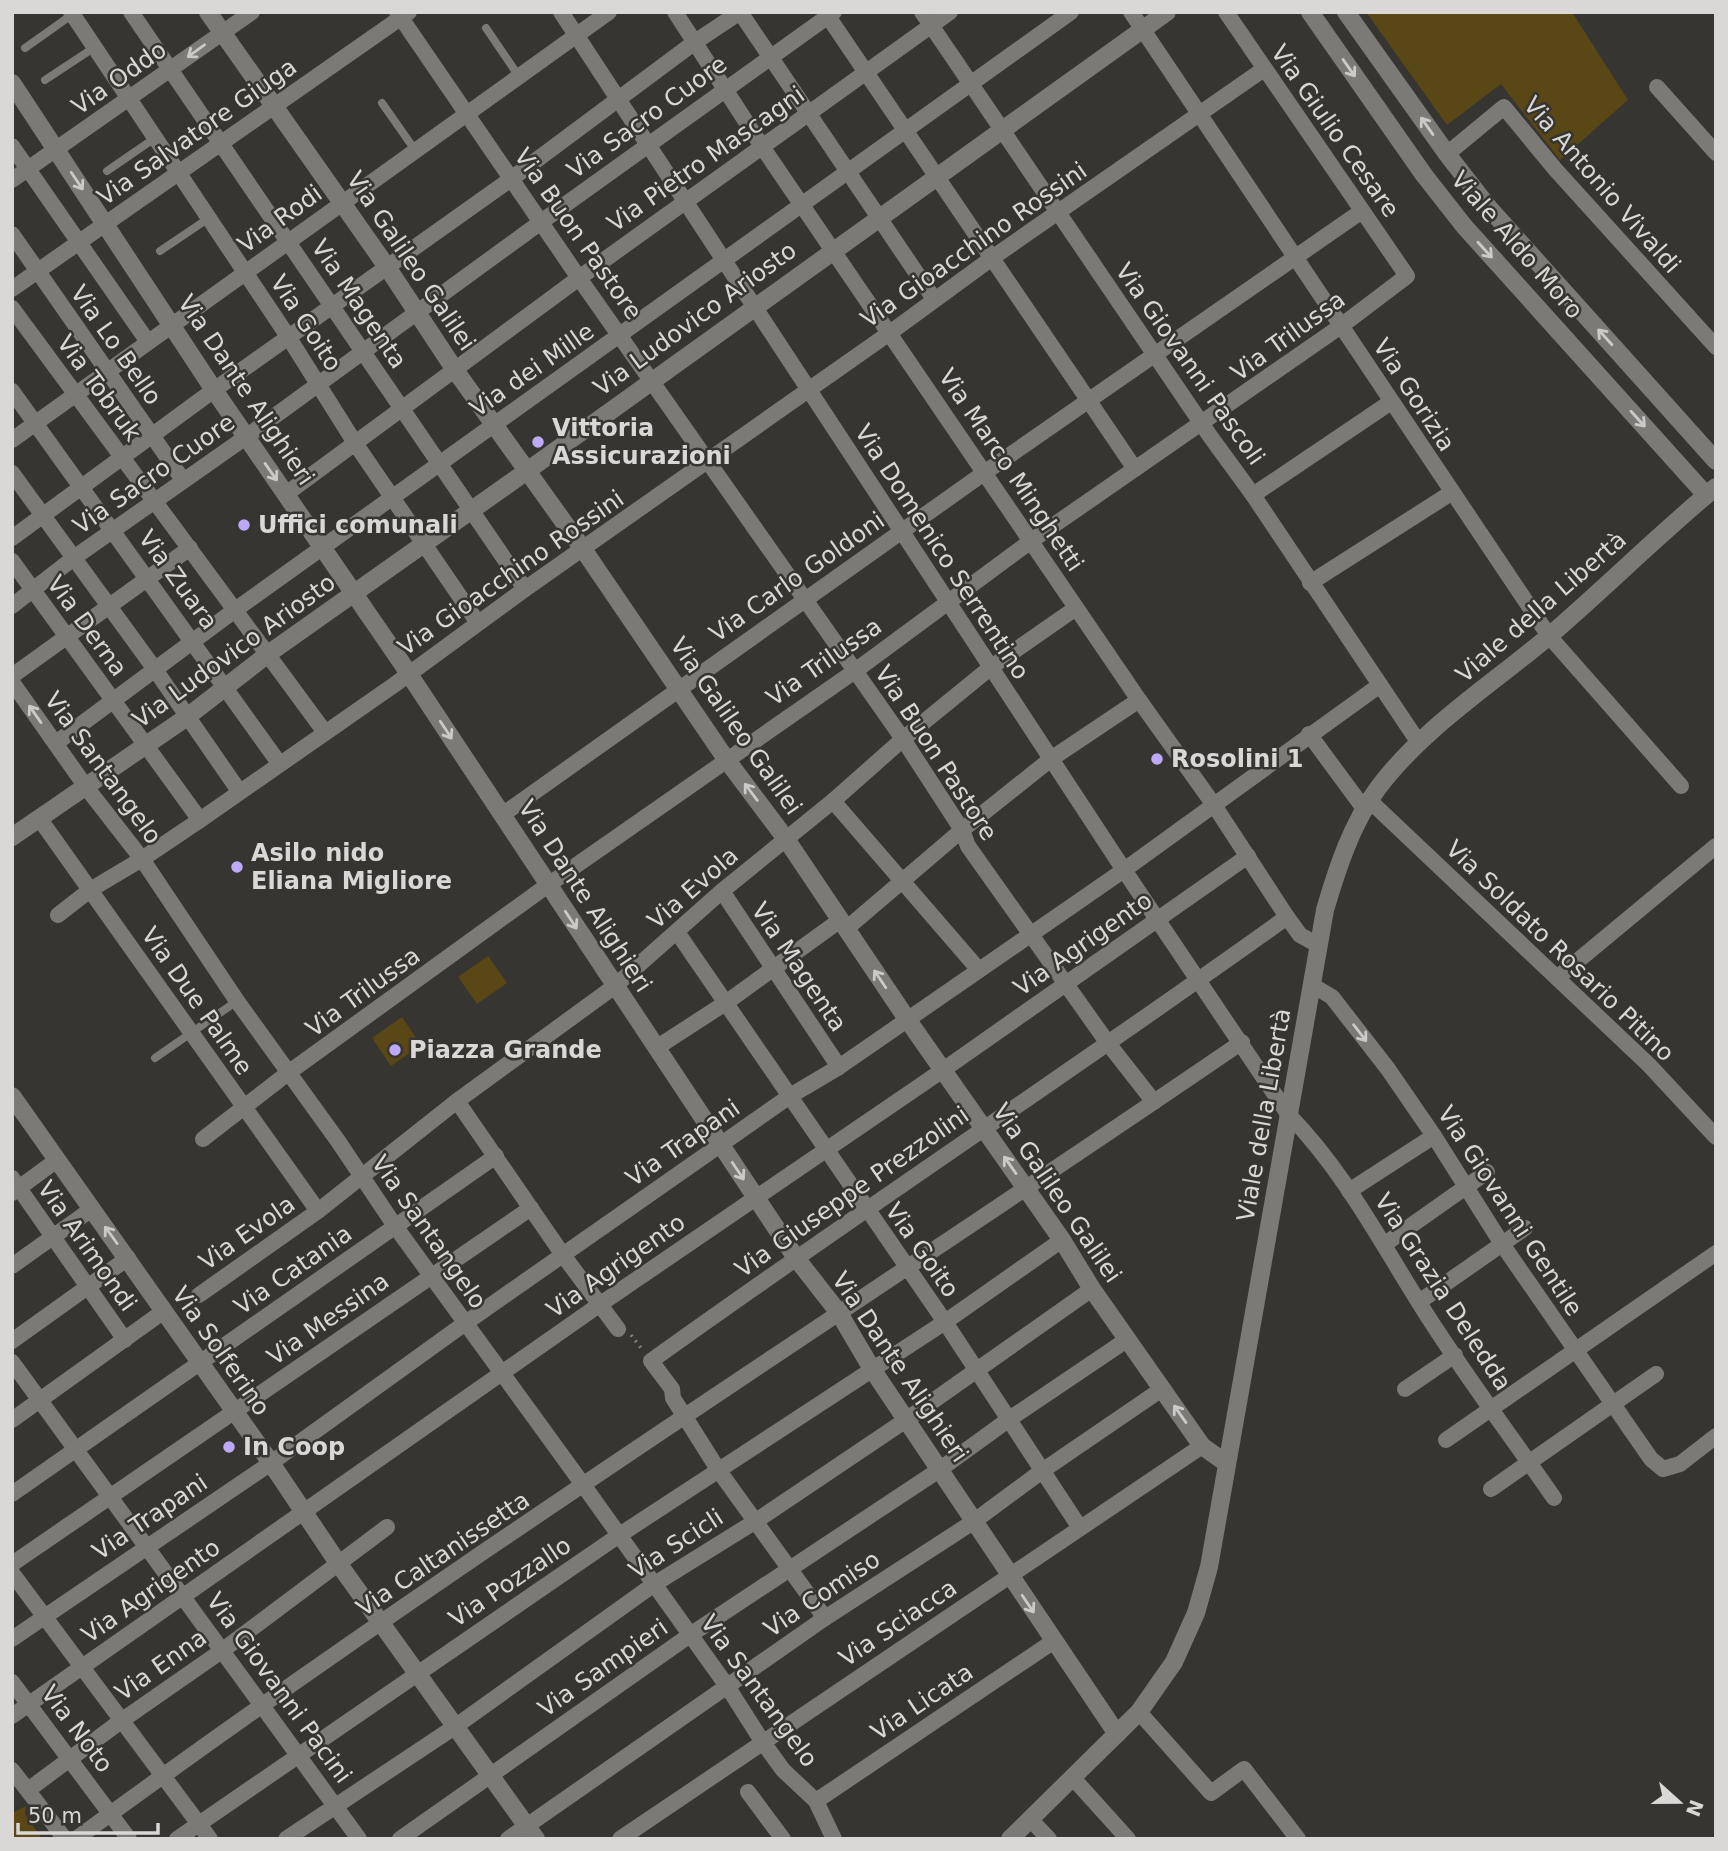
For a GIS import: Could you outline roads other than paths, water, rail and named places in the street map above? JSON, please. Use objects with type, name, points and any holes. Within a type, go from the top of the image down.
[{"type":"street","name":"Via Magenta","points":[[131,12],[404,409],[524,589]]},
{"type":"street","name":"Via Galileo Galilei","points":[[208,12],[387,267],[455,370],[583,549],[726,759],[786,839],[842,925],[1026,1187],[1092,1289],[1162,1389],[1202,1446],[1226,1463]]},
{"type":"street","name":"Via Oddo","points":[[12,180],[252,12]]},
{"type":"street","name":"Via Domenico Serrentino","points":[[561,12],[990,668],[1289,1114]]},
{"type":"street","name":"Via Rodi","points":[[12,440],[609,12]]},
{"type":"street","name":"Via Marco Minghetti","points":[[675,12],[763,148],[891,332],[1139,700],[1214,805],[1287,917],[1300,935],[1318,945]]},
{"type":"street","points":[[12,538],[214,390],[511,179],[616,99],[740,12],[934,299]]},
{"type":"street","name":"Via Pietro Mascagni","points":[[286,494],[579,278],[866,73],[927,19],[950,12]]},
{"type":"street","name":"Via dei Mille","points":[[56,743],[154,668],[194,642],[1071,12]]},
{"type":"street","name":"Via Gorizia","points":[[1130,12],[1549,636],[1681,786]]},
{"type":"street","name":"Via Ludovico Ariosto","points":[[12,837],[187,717],[268,654],[424,546],[471,509],[752,307],[1167,12]]},
{"type":"street","name":"Via Giulio Cesare","points":[[1226,12],[1407,276]]},
{"type":"street","name":"Viale Aldo Moro","points":[[1310,12],[1424,175],[1464,226],[1711,491]]},
{"type":"street","points":[[1346,12],[1447,154],[1489,208],[1716,461]]},
{"type":"street","name":"Via Goito","points":[[72,13],[289,338],[355,443],[478,623]]},
{"type":"street","name":"Via Salvatore Giuga","points":[[12,289],[274,107],[402,14]]},
{"type":"street","name":"Via Buon Pastore","points":[[402,14],[466,114],[579,278],[903,739],[962,830],[968,846],[1107,1042],[1154,1102]]},
{"type":"street","points":[[829,14],[905,131],[1135,468]]},
{"type":"street","name":"Via Sacro Cuore","points":[[12,606],[75,557],[246,437],[829,14]]},
{"type":"street","name":"Via Giovanni Pascoli","points":[[927,19],[1419,743]]},
{"type":"street","name":"Via Gioacchino Rossini","points":[[58,915],[90,890],[200,820],[992,258],[1264,69]]},
{"type":"street","name":"Via Dante Alighieri","points":[[12,83],[214,390],[354,593],[796,1258],[839,1313],[872,1369],[973,1522],[1117,1734]]},
{"type":"street","points":[[1657,87],[1716,153]]},
{"type":"street","name":"Via Antonio Vivaldi","points":[[1447,154],[1504,107],[1555,169],[1716,347]]},
{"type":"street","points":[[12,146],[148,342]]},
{"type":"street","name":"Via Carlo Goldoni","points":[[502,815],[984,473],[1362,211]]},
{"type":"street","name":"Via Lo Bello","points":[[12,234],[183,480]]},
{"type":"street","name":"Via Trilussa","points":[[203,1139],[288,1073],[548,885],[855,671],[947,601],[1341,326],[1407,276]]},
{"type":"street","name":"Via Tobruk","points":[[12,308],[324,731]]},
{"type":"street","name":"Via Zuara","points":[[12,391],[279,763]]},
{"type":"street","points":[[1253,495],[1391,402]]},
{"type":"street","points":[[12,473],[75,557],[239,791]]},
{"type":"street","name":"Viale della Libertà","points":[[1010,1839],[1139,1712],[1174,1662],[1196,1612],[1209,1567],[1318,945],[1332,884],[1367,806],[1378,789],[1419,743],[1549,636],[1711,491]]},
{"type":"street","points":[[1310,583],[1451,493]]},
{"type":"street","points":[[12,676],[190,548]]},
{"type":"street","name":"Via Derna","points":[[12,561],[200,820]]},
{"type":"street","name":"Via Evola","points":[[199,1295],[318,1211],[457,1101],[615,986],[722,891],[833,802],[903,739],[990,668],[1076,608]]},
{"type":"street","name":"Via Santangelo","points":[[12,682],[86,787],[142,859],[237,1001],[395,1227],[690,1634],[762,1741],[783,1770],[816,1801]]},
{"type":"street","name":"Via Trapani","points":[[12,1639],[271,1463],[790,1096],[839,1067],[1124,870],[1380,685]]},
{"type":"street","points":[[656,1048],[903,882],[962,830],[1052,759],[1139,700]]},
{"type":"street","name":"Via Soldato Rosario Pitino","points":[[1309,734],[1367,806],[1557,978],[1648,1065],[1716,1137]]},
{"type":"street","points":[[833,802],[979,970]]},
{"type":"street","name":"Via Due Palme","points":[[39,818],[318,1211]]},
{"type":"street","points":[[1557,978],[1716,846]]},
{"type":"street","name":"Via Agrigento","points":[[12,1716],[599,1305],[825,1148],[943,1070],[1248,856]]},
{"type":"street","name":"Via Magenta","points":[[722,891],[839,1067]]},
{"type":"street","name":"Via Giuseppe Prezzolini","points":[[684,1416],[673,1398],[672,1389],[651,1362],[1287,917]]},
{"type":"street","name":"Via Goito","points":[[677,932],[945,1322],[1080,1528]]},
{"type":"street","name":"Via Giovanni Gentile","points":[[1312,985],[1332,997],[1388,1069],[1502,1244],[1651,1459],[1663,1469],[1680,1464],[1714,1441]]},
{"type":"street","name":"Via Caltanissetta","points":[[76,1839],[264,1705],[684,1416],[1242,1042]]},
{"type":"street","points":[[457,1101],[563,1255],[618,1329]]},
{"type":"street","name":"Via Solferino","points":[[15,1107],[128,1258],[338,1563],[532,1832]]},
{"type":"street","name":"Via Grazia Deledda","points":[[1289,1114],[1307,1133],[1349,1191],[1385,1244],[1419,1302],[1554,1498]]},
{"type":"street","points":[[1349,1191],[1434,1136]]},
{"type":"street","name":"Via Catania","points":[[12,1494],[496,1156]]},
{"type":"street","points":[[15,1186],[57,1160]]},
{"type":"street","points":[[1385,1244],[1487,1172]]},
{"type":"street","name":"Via Arimondi","points":[[15,1186],[125,1340]]},
{"type":"street","name":"Via Messina","points":[[12,1564],[112,1498],[531,1208]]},
{"type":"street","points":[[12,1266],[92,1209]]},
{"type":"street","points":[[1419,1302],[1525,1228]]},
{"type":"street","name":"Via Pozzallo","points":[[177,1839],[618,1536],[945,1322],[1062,1240]]},
{"type":"street","points":[[1446,1440],[1716,1253]]},
{"type":"street","points":[[12,1341],[128,1258]]},
{"type":"street","name":"Via Scicli","points":[[286,1839],[456,1726],[653,1585],[756,1521],[906,1420],[1092,1289]]},
{"type":"street","points":[[12,1420],[164,1311]]},
{"type":"street","name":"Via Sampieri","points":[[400,1839],[690,1634],[939,1470],[1128,1339]]},
{"type":"street","points":[[1405,1389],[1455,1355]]},
{"type":"street","name":"Via Giovanni Pacini","points":[[12,1362],[184,1594],[359,1839]]},
{"type":"street","points":[[1491,1489],[1656,1374]]},
{"type":"street","name":"Via Comiso","points":[[508,1839],[532,1832],[727,1686],[825,1618],[973,1522],[1162,1389]]},
{"type":"street","points":[[684,1416],[719,1471],[825,1618]]},
{"type":"street","name":"Via Sciacca","points":[[620,1839],[1202,1446]]},
{"type":"street","name":"Via Enna","points":[[28,1790],[223,1650],[387,1527]]},
{"type":"street","points":[[12,1573],[46,1615],[121,1721],[210,1839]]},
{"type":"street","name":"Via Licata","points":[[816,1801],[1054,1641]]},
{"type":"street","name":"Via Noto","points":[[12,1682],[129,1839]]},
{"type":"street","points":[[1139,1712],[1211,1793],[1244,1769],[1298,1839]]},
{"type":"street","points":[[12,1770],[65,1839]]},
{"type":"street","points":[[1072,1777],[1128,1839]]},
{"type":"street","points":[[748,1792],[776,1836]]},
{"type":"street","points":[[816,1801],[834,1839]]},
{"type":"street","points":[[1030,1819],[1049,1839]]},
{"type":"lane","points":[[25,48],[72,13]]},
{"type":"lane","points":[[486,28],[518,75]]},
{"type":"lane","points":[[45,80],[95,47]]},
{"type":"lane","points":[[382,103],[415,150]]},
{"type":"lane","points":[[107,171],[156,138]]},
{"type":"lane","points":[[160,251],[209,218]]},
{"type":"lane","points":[[155,1058],[237,1001]]},
{"type":"place","name":"Vittoria Assicurazioni","points":[[538,442]]},
{"type":"place","name":"Uffici comunali","points":[[244,525]]},
{"type":"place","name":"Rosolini 1","points":[[1157,759]]},
{"type":"place","name":"Asilo nido Eliana Migliore","points":[[237,867]]},
{"type":"place","name":"Piazza Grande","points":[[395,1050]]},
{"type":"place","name":"In Coop","points":[[229,1447]]}]
